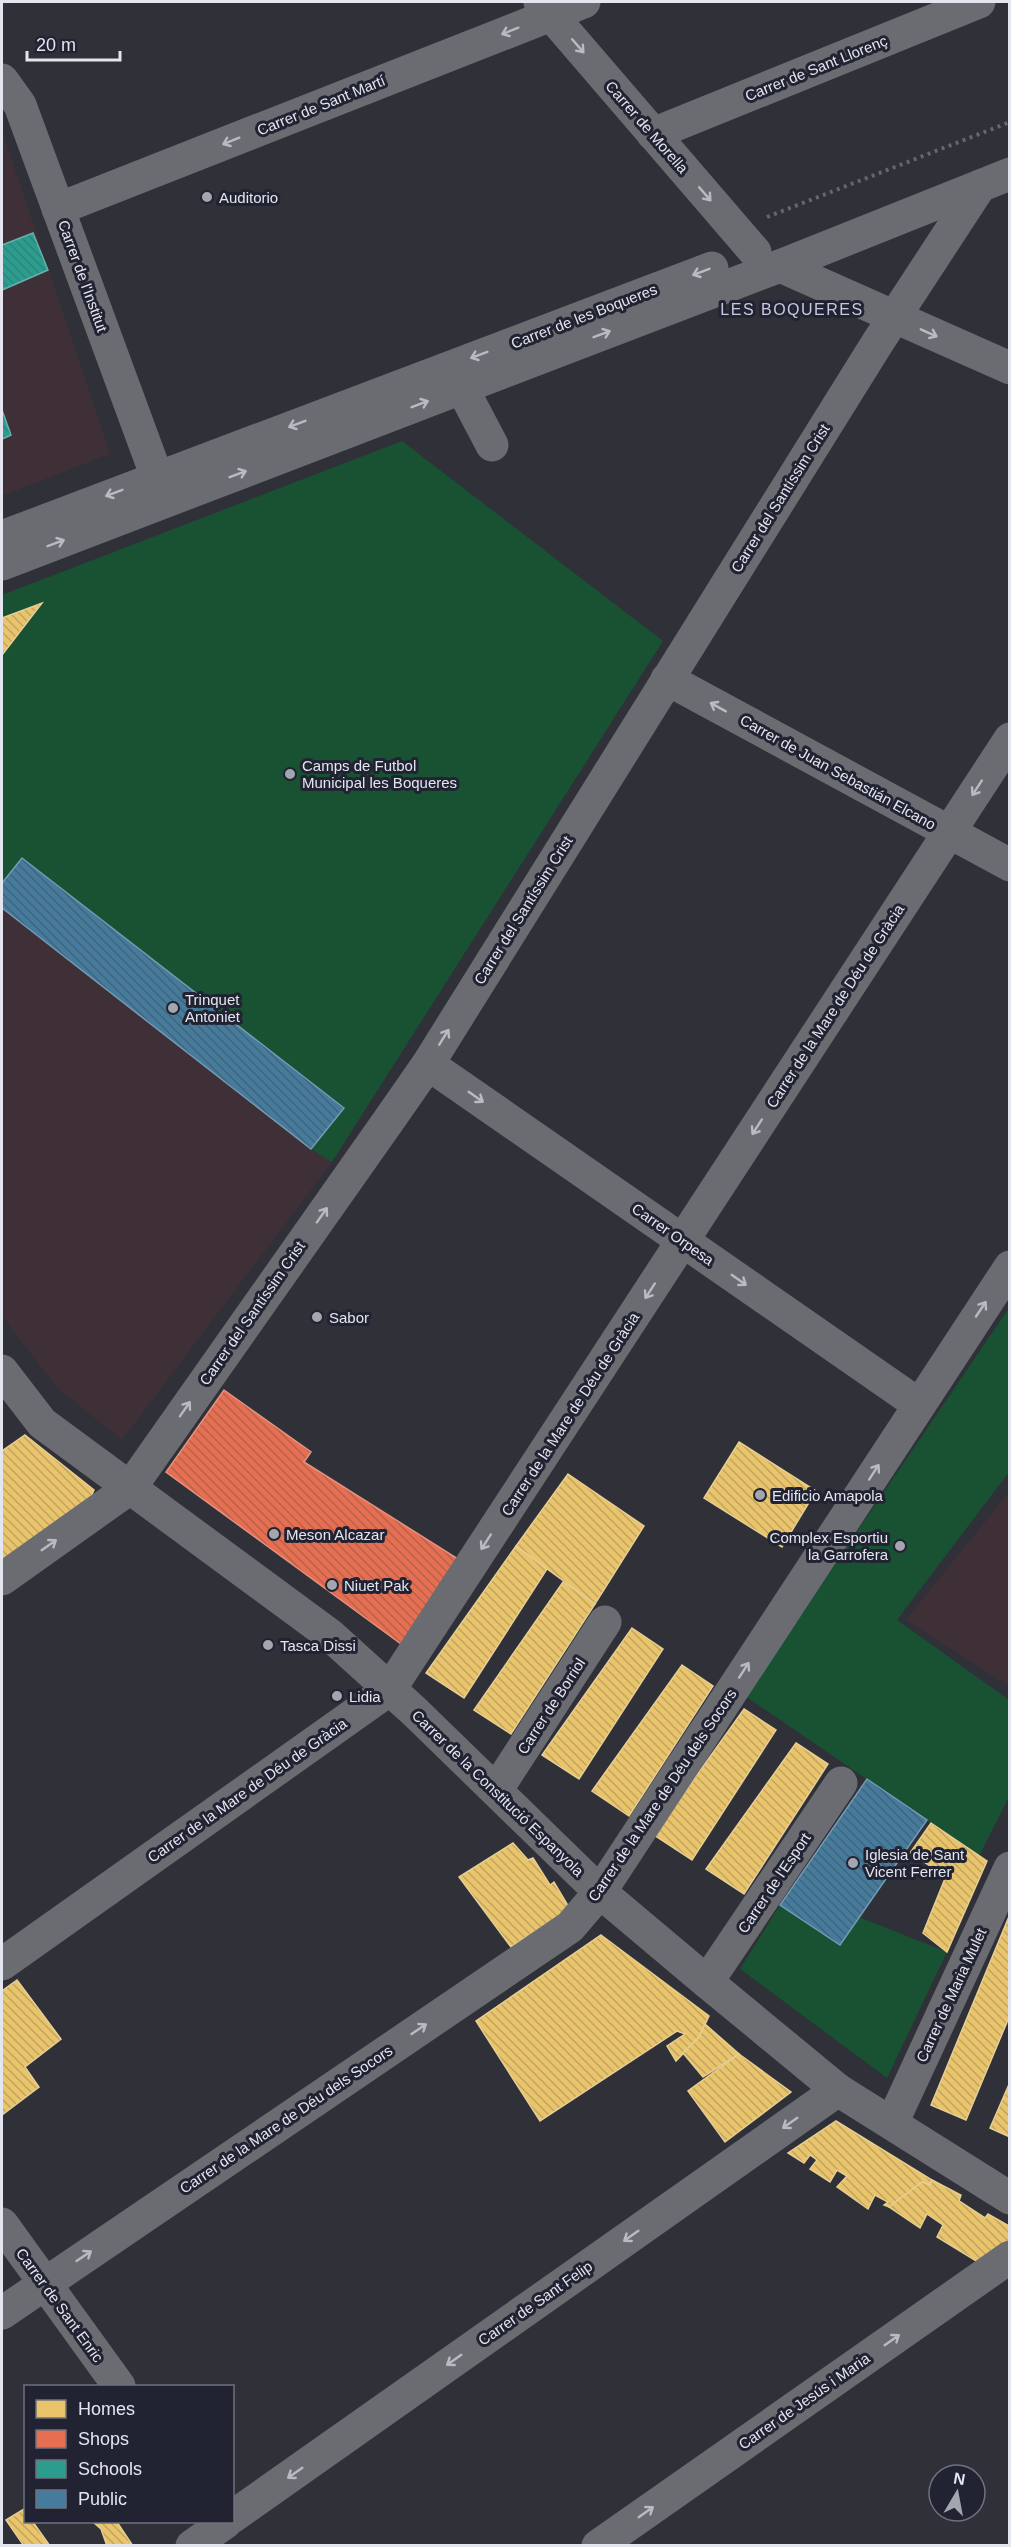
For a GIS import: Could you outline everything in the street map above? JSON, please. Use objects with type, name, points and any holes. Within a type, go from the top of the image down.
[{"type":"street","name":"Carrer de Sant Martí","points":[[58,209],[545,8],[584,2]]},
{"type":"street","name":"Carrer de Sant Llorenç","points":[[653,134],[979,2]]},
{"type":"street","name":"Carrer de Morella","points":[[545,8],[653,134],[757,249]]},
{"type":"street","name":"Carrer de l'Institut","points":[[2,80],[20,105],[162,489]]},
{"type":"street","name":"Carrer de les Boqueres","points":[[2,564],[162,489],[757,249],[1010,151]]},
{"type":"street","name":"Carrer de les Boqueres","points":[[2,537],[162,489],[462,388],[757,249],[995,180]]},
{"type":"street","name":"Carrer del Santíssim Crist","points":[[2,1579],[130,1488],[428,1064],[666,679],[894,317],[995,180]]},
{"type":"street","points":[[757,249],[894,317],[1010,368]]},
{"type":"street","points":[[462,388],[492,445]]},
{"type":"street","name":"Carrer de Juan Sebastián Elcano","points":[[666,679],[1010,865]]},
{"type":"street","name":"Carrer de la Mare de Déu de Gràcia","points":[[2,1964],[390,1689],[1010,739]]},
{"type":"street","name":"Carrer Orpesa","points":[[428,1064],[918,1404]]},
{"type":"street","name":"Carrer de la Mare de Déu dels Socors","points":[[2,2313],[570,1927],[600,1892],[1010,1267]]},
{"type":"street","name":"Carrer de la Constitució Espanyola","points":[[2,1371],[42,1423],[330,1635],[497,1789],[600,1892],[838,2090],[1010,2198]]},
{"type":"street","name":"Carrer de Borriol","points":[[497,1789],[605,1622]]},
{"type":"street","name":"Carrer de l'Esport","points":[[707,1982],[842,1783]]},
{"type":"street","name":"Carrer de Maria Mulet","points":[[892,2123],[1010,1868]]},
{"type":"street","name":"Carrer de Sant Felip","points":[[234,2520],[838,2090]]},
{"type":"street","name":"Carrer de Sant Enric","points":[[2,2224],[118,2385]]},
{"type":"street","name":"Carrer de Jesús i Maria","points":[[598,2546],[1010,2257]]},
{"type":"street","name":"Carrer de Sant Felip","points":[[192,2546],[226,2526]]},
{"type":"path","points":[[757,249],[1010,122]]},
{"type":"shaded area","points":[[2,131],[110,454],[2,496]]},
{"type":"shaded area","points":[[2,908],[311,1149],[332,1162],[122,1440],[57,1388],[2,1316]]},
{"type":"shaded area","points":[[1009,1492],[1009,1686],[906,1620]]},
{"type":"green space","name":"Camps de Futbol Municipal les Boqueres","points":[[402,441],[663,641],[332,1162],[311,1149],[2,908],[2,595]]},
{"type":"green space","name":"Complex Esportiu la Garrofera","points":[[1009,1308],[1009,1472],[897,1620],[1009,1700],[1009,1797],[979,1856],[745,1696]]},
{"type":"green space","points":[[780,1905],[840,1945],[859,1917],[947,1952],[887,2078],[740,1969]]},
{"type":"building: Homes","points":[[42,603],[2,655],[2,618]]},
{"type":"building: Homes","points":[[25,1435],[94,1490],[90,1499],[2,1560],[2,1451]]},
{"type":"building: Homes","name":"Edificio Amapola","points":[[739,1442],[816,1491],[782,1547],[704,1498]]},
{"type":"building: Homes","points":[[568,1474],[644,1526],[595,1604],[516,1546]]},
{"type":"building: Homes","points":[[516,1546],[547,1569],[464,1698],[426,1673]]},
{"type":"building: Homes","points":[[563,1582],[595,1604],[511,1734],[474,1710]]},
{"type":"building: Homes","points":[[632,1628],[663,1649],[579,1779],[542,1755]]},
{"type":"building: Homes","points":[[682,1665],[713,1686],[629,1816],[592,1791]]},
{"type":"building: Homes","points":[[744,1709],[776,1730],[692,1860],[654,1835]]},
{"type":"building: Homes","points":[[796,1743],[828,1764],[744,1894],[706,1869]]},
{"type":"building: Homes","points":[[931,1823],[987,1861],[947,1952],[923,1933],[946,1876],[910,1853]]},
{"type":"building: Homes","points":[[513,1843],[528,1860],[533,1858],[550,1885],[554,1882],[570,1909],[511,1947],[459,1877]]},
{"type":"building: Homes","points":[[1010,1914],[1010,2015],[966,2120],[931,2105]]},
{"type":"building: Homes","points":[[601,1935],[709,2016],[699,2037],[676,2061],[667,2046],[685,2034],[677,2031],[540,2121],[476,2021]]},
{"type":"building: Homes","points":[[17,1980],[61,2039],[25,2067],[39,2087],[2,2115],[2,1991]]},
{"type":"building: Homes","points":[[705,2024],[739,2054],[703,2077],[683,2053],[699,2037]]},
{"type":"building: Homes","points":[[739,2054],[791,2092],[725,2142],[688,2091]]},
{"type":"building: Homes","points":[[1010,2082],[1010,2137],[990,2128]]},
{"type":"building: Homes","points":[[836,2121],[932,2180],[930,2185],[922,2182],[889,2207],[884,2205],[888,2202],[875,2195],[868,2209],[837,2187],[847,2176],[837,2170],[830,2182],[810,2169],[817,2160],[810,2155],[804,2163],[788,2153]]},
{"type":"building: Homes","points":[[932,2180],[961,2195],[959,2201],[985,2218],[988,2214],[1009,2226],[1009,2250],[981,2264],[937,2237],[943,2225],[927,2214],[920,2228],[889,2207],[922,2182],[930,2185]]},
{"type":"building: Homes","points":[[24,2509],[24,2523],[34,2523],[50,2546],[24,2546],[6,2520]]},
{"type":"building: Homes","points":[[94,2523],[118,2523],[133,2546],[107,2546],[101,2529]]},
{"type":"building: Shops","points":[[224,1390],[311,1452],[304,1462],[458,1559],[401,1644],[166,1472]]},
{"type":"building: Schools","points":[[33,233],[48,270],[2,290],[2,245]]},
{"type":"building: Schools","points":[[2,410],[11,435],[2,439]]},
{"type":"building: Public","name":"Trinquet Antoniet","points":[[22,858],[344,1108],[311,1149],[2,908],[2,883]]},
{"type":"building: Public","name":"Iglesia de Sant Vicent Ferrer","points":[[867,1779],[927,1820],[840,1945],[780,1905]]},
{"type":"place","name":"Auditorio","points":[[207,197]]},
{"type":"place","name":"Camps de Futbol Municipal les Boqueres","points":[[290,774]]},
{"type":"place","name":"Trinquet Antoniet","points":[[173,1008]]},
{"type":"place","name":"Sabor","points":[[317,1317]]},
{"type":"place","name":"Edificio Amapola","points":[[760,1495]]},
{"type":"place","name":"Meson Alcazar","points":[[274,1534]]},
{"type":"place","name":"Complex Esportiu la Garrofera","points":[[900,1546]]},
{"type":"place","name":"Niuet Pak","points":[[332,1585]]},
{"type":"place","name":"Tasca Dissi","points":[[268,1645]]},
{"type":"place","name":"Lidia","points":[[337,1696]]},
{"type":"place","name":"Iglesia de Sant Vicent Ferrer","points":[[853,1863]]},
{"type":"district","name":"LES BOQUERES","points":[[792,309]]}]
